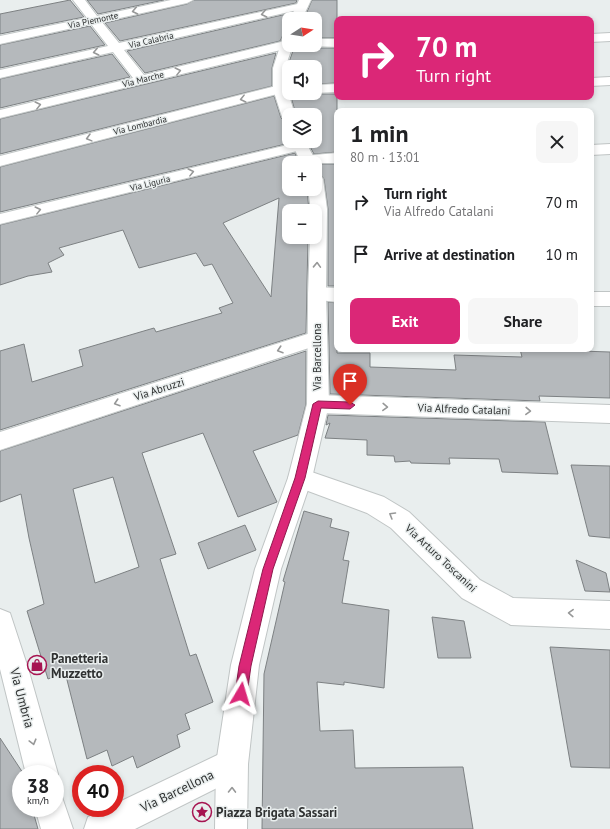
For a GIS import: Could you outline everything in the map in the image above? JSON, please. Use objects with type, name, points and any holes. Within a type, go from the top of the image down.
[{"type":"street","points":[[79,0],[141,80]]},
{"type":"street","name":"Via Piemonte","points":[[0,40],[187,0]]},
{"type":"street","name":"Via Calabria","points":[[0,74],[303,3]]},
{"type":"street","points":[[594,38],[610,37]]},
{"type":"street","points":[[322,43],[334,43]]},
{"type":"street","name":"Via Marche","points":[[0,114],[282,44]]},
{"type":"street","points":[[282,78],[279,68],[285,52]]},
{"type":"street","points":[[594,82],[610,81]]},
{"type":"street","points":[[322,88],[334,88]]},
{"type":"street","name":"Via Lombardia","points":[[0,161],[282,90]]},
{"type":"street","points":[[594,150],[610,149]]},
{"type":"street","name":"Via Liguria","points":[[322,158],[334,158]]},
{"type":"street","name":"Via Liguria","points":[[0,219],[282,162]]},
{"type":"street","name":"Via Barcellona","points":[[231,829],[232,764],[245,666],[268,569],[300,478],[318,404],[318,338],[327,295],[319,209],[316,196]]},
{"type":"street","points":[[594,299],[610,299]]},
{"type":"street","name":"Via Abruzzi","points":[[0,441],[318,338]]},
{"type":"street","name":"Via Alfredo Catalani","points":[[318,404],[610,414]]},
{"type":"street","name":"Via Arturo Toscanini","points":[[300,478],[375,505],[400,520],[471,589],[511,611],[610,615]]},
{"type":"street","name":"Via Umbria","points":[[0,623],[7,671],[39,765]]},
{"type":"street","name":"Via Barcellona","points":[[100,829],[232,764]]},
{"type":"street","points":[[54,817],[57,829]]},
{"type":"building","points":[[70,0],[84,17],[0,34],[0,14]]},
{"type":"building","points":[[87,0],[164,0],[98,14]]},
{"type":"building","points":[[194,0],[297,0],[296,3],[120,41],[105,23],[187,4]]},
{"type":"building","points":[[312,0],[337,0],[337,16],[334,16],[334,38],[322,38],[322,12],[307,12]]},
{"type":"building","points":[[282,15],[282,37],[280,41],[145,73],[127,51]]},
{"type":"building","points":[[90,26],[105,45],[0,68],[0,45]]},
{"type":"building","points":[[322,48],[334,48],[334,83],[322,84],[322,60],[290,60],[293,52],[322,52]]},
{"type":"building","points":[[276,53],[272,68],[272,86],[0,154],[0,119]]},
{"type":"building","points":[[112,54],[130,77],[0,108],[0,79]]},
{"type":"building","points":[[322,94],[334,94],[334,100],[337,100],[337,108],[334,108],[334,152],[314,154],[311,148],[322,148],[322,108],[294,108],[292,100],[322,100]]},
{"type":"building","points":[[274,96],[282,119],[282,145],[0,212],[0,167]]},
{"type":"building","points":[[295,153],[296,156],[283,156]]},
{"type":"building","points":[[282,156],[282,196],[308,196],[308,204],[282,204],[282,244],[308,244],[306,333],[0,430],[0,351],[24,344],[32,382],[83,366],[79,350],[154,328],[156,332],[222,313],[219,308],[233,303],[212,264],[204,266],[196,253],[139,268],[123,230],[59,248],[64,255],[48,263],[52,272],[28,276],[0,285],[0,225]],"holes":[[[279,198],[271,297],[223,223]]]},
{"type":"building","points":[[322,164],[334,164],[334,286],[328,286],[328,209],[324,179],[322,176]]},
{"type":"building","points":[[328,302],[334,303],[334,352],[370,353],[370,367],[456,370],[454,355],[522,357],[521,352],[610,352],[610,398],[539,396],[540,401],[330,394]]},
{"type":"building","points":[[306,351],[306,404],[298,435],[253,451],[277,502],[238,517],[203,433],[142,453],[176,554],[160,559],[190,656],[196,654],[213,702],[185,714],[190,729],[177,735],[180,747],[137,768],[133,756],[112,765],[107,750],[87,759],[65,672],[48,679],[27,611],[44,604],[21,494],[0,502],[0,451]],"holes":[[[113,477],[139,567],[95,583],[73,489]]]},
{"type":"building","points":[[328,415],[545,422],[558,474],[502,472],[499,459],[449,458],[450,464],[411,463],[410,461],[395,462],[394,456],[367,455],[367,440],[325,438],[330,423],[326,425]]},
{"type":"building","points":[[571,465],[610,466],[610,538],[589,536]]},
{"type":"building","points":[[304,511],[332,519],[330,527],[349,532],[343,560],[349,561],[342,603],[389,610],[384,688],[344,682],[344,685],[317,682],[320,731],[353,730],[355,768],[463,767],[473,829],[262,829],[264,674],[285,582],[283,581]]},
{"type":"building","points":[[245,525],[256,550],[208,569],[198,543]]},
{"type":"building","points":[[576,560],[606,573],[610,592],[585,591]]},
{"type":"building","points":[[432,617],[464,621],[471,658],[438,658]]},
{"type":"building","points":[[550,647],[610,650],[610,768],[571,767]]},
{"type":"building","points":[[0,738],[18,765],[12,765],[12,817],[35,817],[38,829],[0,829]]},
{"type":"place","name":"Panetteria Muzzetto","points":[[37,665]]},
{"type":"place","name":"Piazza Brigata Sassari","points":[[202,812]]},
{"type":"route","points":[[241,694],[245,666],[268,569],[300,478],[318,404],[350,405]]}]
